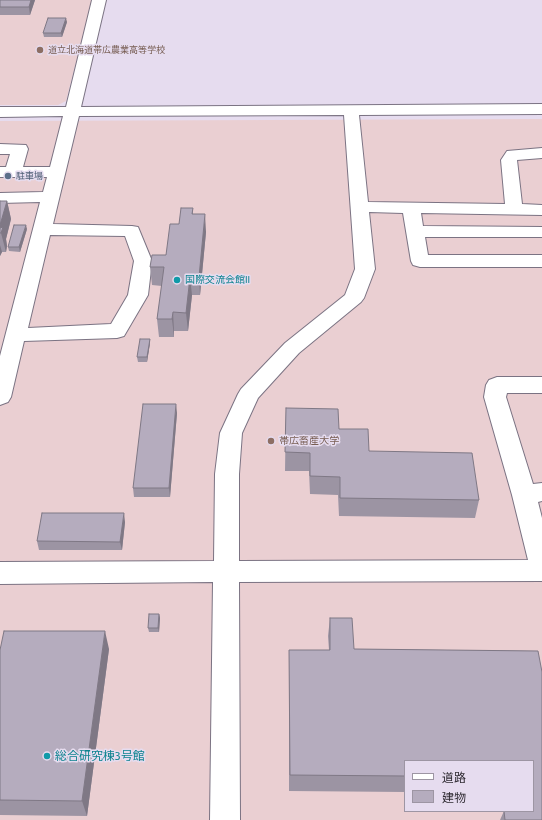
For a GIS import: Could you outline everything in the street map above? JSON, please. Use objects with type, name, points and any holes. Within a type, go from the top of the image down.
[{"type":"street","points":[[0,398],[99,0]]},
{"type":"street","points":[[0,112],[70,116],[351,110],[542,109]]},
{"type":"street","points":[[225,820],[227,474],[231,433],[249,394],[292,348],[354,298],[364,269],[351,110]]},
{"type":"street","points":[[0,149],[20,149],[6,172]]},
{"type":"street","points":[[514,210],[509,160],[513,154],[542,153]]},
{"type":"street","points":[[6,172],[56,172]]},
{"type":"street","points":[[0,198],[50,197]]},
{"type":"street","points":[[359,207],[542,210]]},
{"type":"street","points":[[411,208],[420,261],[542,261]]},
{"type":"street","points":[[16,335],[117,331],[138,295],[143,261],[132,231],[42,229]]},
{"type":"street","points":[[415,231],[542,232]]},
{"type":"street","points":[[542,385],[497,385],[495,398],[533,493],[542,566]]},
{"type":"street","points":[[0,573],[542,570]]},
{"type":"shaded area","name":"道立北海道帯広農業高等学校","points":[[0,0],[92,0],[66,101],[58,105],[0,105]]},
{"type":"shaded area","name":"帯広畜産大学","points":[[542,119],[542,820],[0,820],[0,121]]},
{"type":"building","points":[[0,0],[31,0],[29,7],[0,7]]},
{"type":"building","points":[[48,18],[66,18],[61,33],[43,33]]},
{"type":"building","points":[[0,201],[7,201],[0,225]]},
{"type":"building","name":"国際交流会館II","points":[[181,208],[193,208],[192,214],[205,214],[199,277],[190,277],[186,313],[173,312],[172,319],[157,319],[164,267],[150,267],[152,255],[166,255],[170,224],[179,224]]},
{"type":"building","points":[[14,225],[26,225],[19,247],[8,247]]},
{"type":"building","points":[[3,227],[1,233],[0,233],[0,228]]},
{"type":"building","points":[[140,339],[150,339],[147,357],[137,357]]},
{"type":"building","points":[[143,404],[176,404],[169,488],[133,488]]},
{"type":"building","points":[[286,408],[338,409],[339,429],[368,429],[369,451],[472,453],[479,500],[340,498],[340,477],[310,476],[310,453],[285,452]]},
{"type":"building","points":[[42,513],[124,513],[120,542],[37,541]]},
{"type":"building","points":[[149,614],[159,614],[158,628],[148,628]]},
{"type":"building","points":[[330,618],[352,618],[354,649],[538,651],[542,672],[542,820],[505,820],[504,812],[534,812],[534,760],[404,760],[404,776],[290,775],[289,650],[330,650]]},
{"type":"building","name":"総合研究棟3号館","points":[[4,631],[105,631],[82,801],[0,800],[0,650]]},
{"type":"place","name":"道立北海道帯広農業高等学校","points":[[40,50]]},
{"type":"place","name":"駐車場","points":[[8,176]]},
{"type":"place","name":"国際交流会館II","points":[[177,280]]},
{"type":"place","name":"帯広畜産大学","points":[[271,441]]},
{"type":"place","name":"総合研究棟3号館","points":[[47,756]]}]
